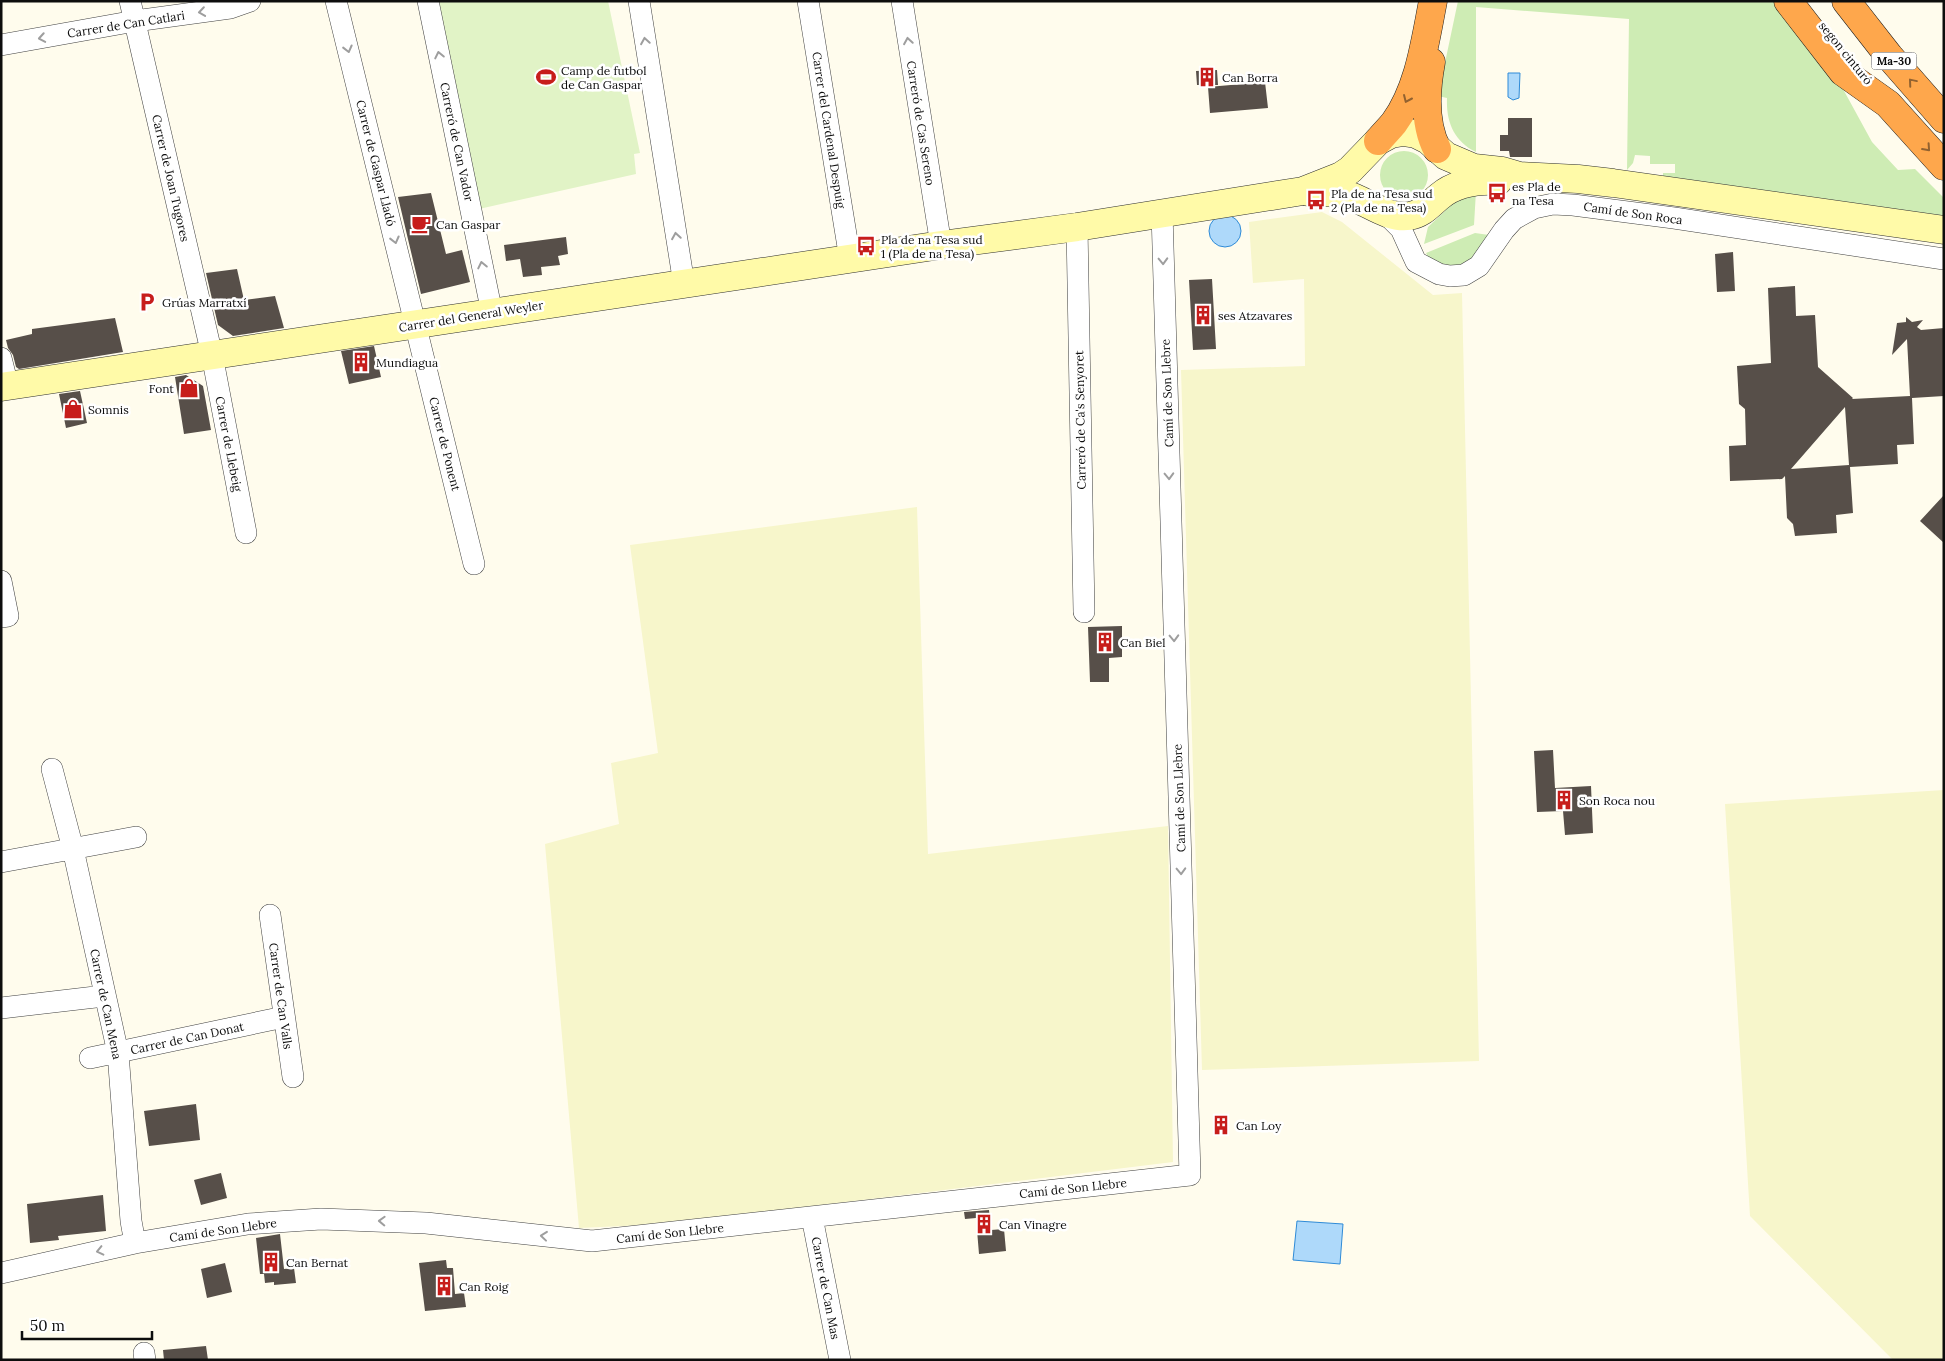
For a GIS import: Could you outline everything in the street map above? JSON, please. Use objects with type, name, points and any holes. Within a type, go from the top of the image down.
[{"type":"highway","points":[[1374,146],[1394,123],[1417,74],[1433,1]]},
{"type":"highway","points":[[1437,149],[1430,130],[1428,96],[1430,67],[1444,1]]},
{"type":"highway","points":[[1788,1],[1844,72],[1888,104]]},
{"type":"highway","name":"segon cinturó","points":[[1806,1],[1888,104]]},
{"type":"highway","name":"Ma-30","points":[[1846,1],[1889,56],[1944,119]]},
{"type":"highway","name":"Ma-30","points":[[1888,104],[1944,166]]},
{"type":"street","name":"Carrer de Can Catlari","points":[[1,45],[133,11],[230,8],[250,1]]},
{"type":"street","name":"Carrer de Gaspar Lladó","points":[[336,1],[416,324]]},
{"type":"street","name":"Carreró de Can Vador","points":[[428,1],[492,313]]},
{"type":"street","points":[[639,1],[684,284]]},
{"type":"street","name":"Carrer del Cardenal Despuig","points":[[808,1],[850,259]]},
{"type":"street","name":"Carreró de Cas Sereno","points":[[902,1],[941,245]]},
{"type":"street","name":"Carrer de Joan Tugores","points":[[133,11],[212,355]]},
{"type":"street","points":[[1303,191],[1341,176],[1350,170],[1374,146],[1397,133],[1416,134],[1428,140],[1446,156],[1480,169],[1502,171],[1519,176],[1604,182],[1944,230]]},
{"type":"street","points":[[1374,146],[1363,163],[1362,176],[1363,183],[1372,202],[1382,210]]},
{"type":"street","points":[[1428,268],[1419,250],[1417,238],[1424,219],[1444,185],[1446,173],[1443,160],[1437,149]]},
{"type":"street","points":[[1303,191],[1340,193],[1357,198],[1395,215],[1408,216],[1420,213],[1448,190],[1464,183],[1501,181],[1519,176]]},
{"type":"street","name":"Carrer del General Weyler","points":[[4,387],[941,245],[1077,227],[1303,191]]},
{"type":"street","name":"Camí de Son Roca","points":[[1382,210],[1401,229],[1416,262],[1438,274],[1457,277],[1469,273],[1483,262],[1500,235],[1514,219],[1534,208],[1553,204],[1664,217],[1944,260]]},
{"type":"street","name":"Camí de Son Llebre","points":[[1,1273],[135,1243],[248,1224],[321,1219],[426,1223],[592,1242],[1190,1175],[1162,212]]},
{"type":"street","name":"Carreró de Ca's Senyoret","points":[[1077,227],[1084,612]]},
{"type":"street","name":"Carrer de Ponent","points":[[416,324],[474,564]]},
{"type":"street","name":"Carrer de Llebeig","points":[[212,355],[246,533]]},
{"type":"street","points":[[1,358],[4,387]]},
{"type":"street","points":[[1,582],[8,616],[1,617]]},
{"type":"street","name":"Carrer de Can Mena","points":[[52,769],[73,849],[118,1053],[130,1221],[135,1243]]},
{"type":"street","points":[[1,862],[136,837]]},
{"type":"street","name":"Carrer de Can Valls","points":[[270,915],[293,1077]]},
{"type":"street","points":[[1,1008],[104,996]]},
{"type":"street","name":"Carrer de Can Donat","points":[[90,1058],[284,1017]]},
{"type":"street","name":"Carrer de Can Mas","points":[[812,1217],[840,1360]]},
{"type":"green space","name":"Camp de futbol de Can Gaspar","points":[[439,1],[608,1],[640,153],[634,154],[636,174],[479,209]]},
{"type":"green space","points":[[1458,1],[1774,1],[1843,89],[1872,142],[1898,170],[1915,169],[1944,198],[1944,216],[1663,176],[1663,173],[1675,173],[1675,164],[1650,164],[1650,156],[1635,155],[1633,163],[1627,170],[1629,19],[1476,7],[1476,152],[1468,148],[1457,136],[1450,123],[1447,98],[1438,96]]},
{"type":"green space","points":[[1399,151],[1409,151],[1421,158],[1428,170],[1428,180],[1421,192],[1409,199],[1399,199],[1391,195],[1384,188],[1380,180],[1380,170],[1384,162],[1391,155]]},
{"type":"green space","points":[[1476,191],[1474,225],[1424,244],[1428,227],[1445,211],[1451,201]]},
{"type":"green space","points":[[1322,212],[1342,222],[1433,295],[1462,293],[1479,1061],[1202,1070],[1181,370],[1305,366],[1304,279],[1253,283],[1249,222]]},
{"type":"green space","points":[[1475,233],[1489,235],[1477,257],[1453,269],[1429,259],[1426,253]]},
{"type":"green space","points":[[917,507],[928,854],[1168,826],[1173,1162],[667,1224],[579,1228],[545,844],[619,824],[611,763],[658,753],[630,545]]},
{"type":"green space","points":[[1944,790],[1944,1360],[1893,1360],[1750,1216],[1725,804]]},
{"type":"water","points":[[1508,73],[1520,73],[1519,98],[1513,100],[1508,97]]},
{"type":"water","points":[[1225,215],[1231,216],[1236,220],[1240,225],[1240,237],[1236,242],[1231,246],[1225,247],[1219,246],[1214,242],[1210,237],[1209,231],[1210,225],[1214,220],[1219,216]]},
{"type":"water","points":[[1297,1221],[1343,1224],[1340,1264],[1293,1260]]},
{"type":"building","points":[[1217,70],[1218,85],[1197,85],[1196,71]]},
{"type":"building","name":"Can Borra","points":[[1265,82],[1268,108],[1210,113],[1208,87]]},
{"type":"building","points":[[1508,118],[1532,118],[1532,157],[1510,157],[1509,151],[1500,151],[1500,135],[1508,135]]},
{"type":"building","name":"Can Gaspar","points":[[431,193],[446,254],[462,250],[470,282],[421,294],[398,197]]},
{"type":"building","points":[[566,237],[568,254],[558,256],[560,265],[541,267],[542,275],[523,277],[520,259],[506,261],[504,245]]},
{"type":"building","points":[[1733,252],[1735,291],[1717,292],[1715,254]]},
{"type":"building","points":[[237,269],[244,300],[275,296],[284,328],[233,336],[218,325],[206,273]]},
{"type":"building","name":"ses Atzavares","points":[[1212,279],[1216,349],[1193,350],[1189,280]]},
{"type":"building","points":[[1795,286],[1796,316],[1815,315],[1818,367],[1852,399],[1910,396],[1907,339],[1892,355],[1897,323],[1906,322],[1906,317],[1912,322],[1923,320],[1917,327],[1921,330],[1944,328],[1944,396],[1912,398],[1914,444],[1897,445],[1898,464],[1850,467],[1853,513],[1836,515],[1837,533],[1795,536],[1793,524],[1787,518],[1785,476],[1782,479],[1730,481],[1729,446],[1746,445],[1745,409],[1739,404],[1737,366],[1771,363],[1768,288]],"holes":[[[1845,407],[1849,465],[1791,469]]]},
{"type":"building","points":[[115,318],[123,352],[19,369],[16,367],[6,340],[32,334],[32,329]]},
{"type":"building","name":"Mundiagua","points":[[374,346],[381,377],[349,384],[341,351]]},
{"type":"building","points":[[186,375],[203,386],[211,430],[184,434],[175,377]]},
{"type":"building","name":"Somnis","points":[[80,391],[87,423],[66,428],[59,394]]},
{"type":"building","points":[[1944,495],[1944,543],[1920,521]]},
{"type":"building","name":"Can Biel","points":[[1122,626],[1122,657],[1109,658],[1109,682],[1090,682],[1088,627]]},
{"type":"building","name":"Son Roca nou","points":[[1553,750],[1555,788],[1591,786],[1593,833],[1565,835],[1563,811],[1537,812],[1534,751]]},
{"type":"building","points":[[196,1104],[200,1140],[149,1146],[144,1111]]},
{"type":"building","points":[[221,1173],[227,1198],[201,1205],[194,1180]]},
{"type":"building","points":[[103,1195],[106,1231],[58,1236],[59,1240],[30,1243],[27,1204]]},
{"type":"building","name":"Can Vinagre","points":[[989,1210],[991,1230],[1004,1229],[1006,1251],[979,1254],[976,1218],[965,1219],[964,1212]]},
{"type":"building","name":"Can Bernat","points":[[280,1234],[284,1269],[294,1268],[296,1283],[274,1285],[274,1282],[265,1283],[264,1274],[260,1274],[256,1238]]},
{"type":"building","name":"Can Roig","points":[[446,1260],[447,1268],[453,1268],[455,1294],[464,1293],[466,1307],[425,1311],[419,1263]]},
{"type":"building","points":[[225,1263],[232,1292],[207,1298],[201,1269]]},
{"type":"building","points":[[206,1346],[208,1360],[164,1360],[163,1350]]},
{"type":"place","name":"Camp de futbol de Can Gaspar","points":[[546,77]]},
{"type":"place","name":"Can Borra","points":[[1207,77]]},
{"type":"place","name":"es Pla de na Tesa","points":[[1497,193]]},
{"type":"place","name":"Pla de na Tesa sud 2 (Pla de na Tesa)","points":[[1316,200]]},
{"type":"place","name":"Can Gaspar","points":[[421,224]]},
{"type":"place","name":"Pla de na Tesa sud 1 (Pla de na Tesa)","points":[[866,246]]},
{"type":"place","name":"Grúas Marratxí","points":[[147,302]]},
{"type":"place","name":"ses Atzavares","points":[[1203,315]]},
{"type":"place","name":"Mundiagua","points":[[361,362]]},
{"type":"place","name":"Font","points":[[189,388]]},
{"type":"place","name":"Somnis","points":[[73,409]]},
{"type":"place","name":"Can Biel","points":[[1105,642]]},
{"type":"place","name":"Son Roca nou","points":[[1564,800]]},
{"type":"place","name":"Can Loy","points":[[1221,1125]]},
{"type":"place","name":"Can Vinagre","points":[[984,1224]]},
{"type":"place","name":"Can Bernat","points":[[271,1262]]},
{"type":"place","name":"Can Roig","points":[[444,1286]]}]
